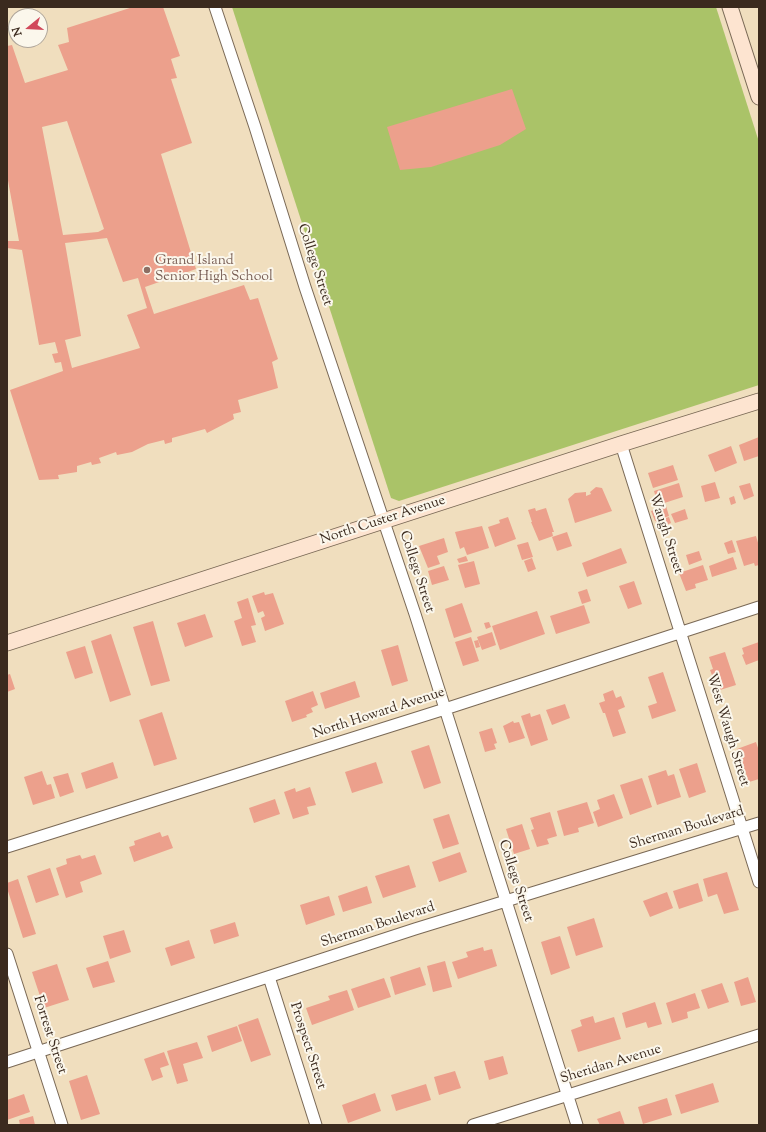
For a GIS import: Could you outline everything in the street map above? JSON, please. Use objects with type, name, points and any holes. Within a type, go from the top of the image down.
[{"type":"street","name":"College Street","points":[[215,7],[255,126],[305,287],[384,521],[445,709],[577,1125]]},
{"type":"street","points":[[730,7],[759,96]]},
{"type":"street","name":"North Custer Avenue","points":[[7,643],[620,444],[759,401]]},
{"type":"street","name":"Waugh Street","points":[[620,444],[680,633]]},
{"type":"street","name":"North Howard Avenue","points":[[7,847],[445,709],[759,607]]},
{"type":"street","name":"West Waugh Street","points":[[680,633],[759,882]]},
{"type":"street","name":"Sherman Boulevard","points":[[7,1062],[414,929],[759,823]]},
{"type":"street","name":"Forrest Street","points":[[7,954],[62,1125]]},
{"type":"street","name":"Prospect Street","points":[[269,977],[316,1125]]},
{"type":"street","name":"Sheridan Avenue","points":[[473,1125],[567,1094],[759,1035]]},
{"type":"green space","points":[[232,7],[716,7],[759,142],[759,385],[399,501],[391,498]]},
{"type":"building","points":[[133,7],[163,7],[180,56],[171,59],[177,78],[171,79],[192,143],[161,154],[196,269],[145,287],[154,314],[244,285],[250,300],[258,298],[278,359],[272,362],[278,388],[238,400],[241,412],[233,414],[234,419],[207,433],[205,429],[172,438],[172,442],[165,444],[164,440],[148,444],[132,452],[117,455],[116,452],[99,458],[101,463],[92,465],[91,462],[77,466],[77,472],[58,475],[59,479],[39,480],[10,390],[63,371],[61,362],[55,363],[52,354],[58,353],[55,342],[39,345],[22,250],[7,248],[7,241],[19,241],[7,175],[7,46],[8,48],[13,48],[25,83],[68,70],[58,45],[69,42],[67,28]],"holes":[[[67,121],[104,229],[98,232],[63,235],[42,127]],[[107,238],[123,282],[138,278],[147,308],[127,315],[140,348],[72,368],[65,340],[81,336],[65,243]]]},
{"type":"building","points":[[512,89],[526,129],[500,145],[431,167],[400,170],[387,127]]},
{"type":"building","points":[[759,437],[759,456],[744,461],[739,445]]},
{"type":"building","points":[[731,446],[737,463],[715,472],[708,455]]},
{"type":"building","points":[[673,465],[678,480],[653,488],[648,473]]},
{"type":"building","points":[[715,482],[720,498],[705,502],[701,486]]},
{"type":"building","points":[[679,483],[683,497],[658,505],[654,491]]},
{"type":"building","points":[[750,483],[754,496],[744,500],[739,486]]},
{"type":"building","points":[[596,487],[602,488],[612,511],[575,523],[568,499],[575,493],[586,492],[586,496],[591,494],[590,492]]},
{"type":"building","points":[[734,496],[736,503],[731,505],[729,498]]},
{"type":"building","points":[[666,506],[669,516],[655,521],[651,511]]},
{"type":"building","points":[[535,508],[536,511],[546,508],[554,532],[552,532],[553,536],[539,541],[528,510]]},
{"type":"building","points":[[685,509],[688,519],[675,523],[671,514]]},
{"type":"building","points":[[508,517],[516,539],[495,547],[488,527],[500,523],[499,520]]},
{"type":"building","points":[[669,517],[671,523],[658,528],[656,521]]},
{"type":"building","points":[[482,526],[489,548],[467,555],[464,547],[460,549],[455,532]]},
{"type":"building","points":[[567,532],[572,546],[557,551],[552,537]]},
{"type":"building","points":[[756,536],[759,546],[759,565],[755,566],[754,563],[744,566],[736,541]]},
{"type":"building","points":[[444,538],[448,552],[437,556],[440,564],[428,568],[419,546]]},
{"type":"building","points":[[732,540],[736,552],[728,554],[724,543]]},
{"type":"building","points":[[528,542],[533,557],[522,560],[517,545]]},
{"type":"building","points":[[621,548],[627,563],[587,577],[582,563]]},
{"type":"building","points":[[699,551],[702,560],[689,565],[686,555]]},
{"type":"building","points":[[466,556],[468,561],[459,563],[457,559]]},
{"type":"building","points":[[733,557],[737,569],[712,577],[709,566]]},
{"type":"building","points":[[532,558],[536,569],[528,572],[524,561]]},
{"type":"building","points":[[474,561],[480,584],[465,588],[458,565]]},
{"type":"building","points":[[703,565],[708,580],[695,584],[696,588],[686,591],[679,573]]},
{"type":"building","points":[[444,566],[449,580],[432,585],[428,571]]},
{"type":"building","points":[[634,581],[642,604],[628,609],[619,586]]},
{"type":"building","points":[[587,589],[591,601],[582,604],[578,592]]},
{"type":"building","points":[[264,592],[265,595],[273,593],[284,624],[265,631],[261,618],[265,616],[263,611],[258,613],[252,596]]},
{"type":"building","points":[[248,598],[256,625],[251,626],[256,642],[242,646],[234,621],[242,618],[237,602]]},
{"type":"building","points":[[462,603],[472,632],[454,638],[445,609]]},
{"type":"building","points":[[584,605],[590,623],[556,634],[550,616]]},
{"type":"building","points":[[537,611],[545,634],[500,650],[492,626]]},
{"type":"building","points":[[205,614],[213,637],[185,647],[177,623]]},
{"type":"building","points":[[153,621],[170,681],[151,686],[133,627]]},
{"type":"building","points":[[489,622],[491,627],[486,629],[484,623]]},
{"type":"building","points":[[492,632],[496,645],[482,650],[477,637]]},
{"type":"building","points":[[111,634],[131,695],[110,702],[91,641]]},
{"type":"building","points":[[471,637],[479,661],[463,666],[455,642]]},
{"type":"building","points":[[478,640],[480,647],[476,648],[474,641]]},
{"type":"building","points":[[759,642],[759,660],[746,665],[742,655],[744,654],[742,648]]},
{"type":"building","points":[[398,645],[408,681],[392,686],[381,650]]},
{"type":"building","points":[[85,646],[93,673],[75,679],[66,652]]},
{"type":"building","points":[[725,652],[736,685],[720,690],[718,683],[715,683],[710,670],[713,669],[709,657]]},
{"type":"building","points":[[663,672],[676,711],[652,719],[648,706],[657,703],[648,677]]},
{"type":"building","points":[[10,674],[15,689],[7,692],[7,675]]},
{"type":"building","points":[[355,681],[360,697],[325,709],[320,693]]},
{"type":"building","points":[[613,690],[616,698],[621,696],[625,707],[618,710],[626,733],[613,737],[605,713],[603,713],[599,703],[605,701],[603,694]]},
{"type":"building","points":[[313,691],[318,705],[311,708],[313,712],[306,715],[307,717],[292,722],[285,701]]},
{"type":"building","points":[[565,704],[570,718],[552,725],[546,710]]},
{"type":"building","points":[[162,712],[177,759],[154,766],[139,720]]},
{"type":"building","points":[[530,713],[531,717],[540,714],[548,740],[531,746],[521,716]]},
{"type":"building","points":[[513,721],[514,723],[519,722],[525,738],[509,743],[503,726]]},
{"type":"building","points":[[492,728],[497,743],[494,744],[496,749],[485,752],[479,732]]},
{"type":"building","points":[[756,742],[759,751],[759,779],[749,782],[737,749]]},
{"type":"building","points":[[429,745],[441,783],[424,789],[411,751]]},
{"type":"building","points":[[113,762],[118,778],[86,789],[81,773]]},
{"type":"building","points":[[376,762],[383,783],[352,793],[345,772]]},
{"type":"building","points":[[697,763],[706,792],[689,798],[679,769]]},
{"type":"building","points":[[666,770],[668,776],[674,774],[681,797],[657,805],[648,776]]},
{"type":"building","points":[[42,771],[47,785],[51,784],[55,798],[33,805],[24,777]]},
{"type":"building","points":[[68,773],[74,792],[60,797],[53,777]]},
{"type":"building","points":[[642,778],[652,807],[630,815],[620,785]]},
{"type":"building","points":[[310,787],[316,805],[307,807],[309,814],[293,819],[284,792],[295,788],[296,792]]},
{"type":"building","points":[[614,794],[623,818],[598,827],[593,812],[600,809],[597,800]]},
{"type":"building","points":[[275,799],[280,814],[254,823],[249,808]]},
{"type":"building","points":[[587,802],[594,823],[578,828],[579,832],[564,836],[557,811]]},
{"type":"building","points":[[550,812],[557,836],[547,839],[549,844],[537,847],[531,830],[534,829],[530,818]]},
{"type":"building","points":[[449,814],[459,844],[443,849],[433,819]]},
{"type":"building","points":[[522,824],[530,849],[514,854],[506,829]]},
{"type":"building","points":[[160,832],[162,837],[168,835],[173,848],[134,862],[129,847],[135,845],[134,841]]},
{"type":"building","points":[[460,852],[467,872],[439,882],[432,862]]},
{"type":"building","points":[[80,855],[82,859],[95,855],[102,874],[80,882],[83,892],[66,898],[56,868],[67,864],[66,859]]},
{"type":"building","points":[[409,865],[416,887],[383,898],[375,876]]},
{"type":"building","points":[[50,868],[59,895],[36,903],[27,876]]},
{"type":"building","points":[[727,872],[739,910],[724,914],[717,894],[708,897],[703,879]]},
{"type":"building","points":[[18,879],[36,934],[23,938],[7,888],[7,883]]},
{"type":"building","points":[[698,883],[703,901],[679,909],[673,891]]},
{"type":"building","points":[[367,886],[372,903],[343,912],[338,896]]},
{"type":"building","points":[[667,892],[673,908],[650,917],[643,901]]},
{"type":"building","points":[[329,896],[335,915],[306,925],[300,905]]},
{"type":"building","points":[[594,918],[603,947],[576,956],[567,927]]},
{"type":"building","points":[[235,922],[239,936],[214,944],[210,930]]},
{"type":"building","points":[[124,930],[131,952],[110,959],[103,936]]},
{"type":"building","points":[[560,936],[570,968],[551,975],[541,942]]},
{"type":"building","points":[[189,940],[195,958],[171,966],[165,948]]},
{"type":"building","points":[[483,947],[484,951],[492,949],[497,966],[458,979],[452,962],[468,957],[466,952]]},
{"type":"building","points":[[108,961],[115,982],[93,988],[86,968]]},
{"type":"building","points":[[445,961],[452,987],[433,992],[427,966]]},
{"type":"building","points":[[57,964],[69,1000],[44,1008],[32,972]]},
{"type":"building","points":[[420,967],[426,985],[395,995],[390,977]]},
{"type":"building","points":[[748,977],[756,1002],[741,1006],[734,982]]},
{"type":"building","points":[[384,978],[391,997],[358,1008],[351,989]]},
{"type":"building","points":[[722,983],[729,1002],[708,1009],[701,990]]},
{"type":"building","points":[[347,990],[354,1010],[312,1025],[306,1008],[330,1000],[328,996]]},
{"type":"building","points":[[695,993],[700,1008],[687,1012],[688,1018],[672,1023],[666,1003]]},
{"type":"building","points":[[655,1002],[662,1024],[648,1028],[646,1022],[626,1028],[622,1013]]},
{"type":"building","points":[[593,1016],[595,1023],[614,1017],[621,1039],[578,1052],[571,1030],[582,1026],[580,1020]]},
{"type":"building","points":[[258,1018],[271,1055],[251,1062],[238,1025]]},
{"type":"building","points":[[237,1026],[242,1041],[212,1052],[207,1036]]},
{"type":"building","points":[[197,1042],[203,1058],[183,1064],[188,1081],[177,1084],[167,1051]]},
{"type":"building","points":[[164,1052],[169,1065],[160,1068],[163,1077],[152,1081],[144,1059]]},
{"type":"building","points":[[503,1056],[508,1074],[489,1080],[484,1061]]},
{"type":"building","points":[[455,1071],[461,1088],[439,1095],[434,1077]]},
{"type":"building","points":[[87,1075],[100,1114],[81,1120],[69,1081]]},
{"type":"building","points":[[713,1083],[719,1102],[681,1114],[675,1095]]},
{"type":"building","points":[[426,1084],[431,1100],[396,1111],[391,1095]]},
{"type":"building","points":[[375,1093],[381,1111],[348,1123],[342,1105]]},
{"type":"building","points":[[24,1094],[30,1112],[7,1120],[7,1100]]},
{"type":"building","points":[[667,1098],[672,1115],[643,1124],[638,1107]]},
{"type":"building","points":[[620,1111],[625,1125],[600,1125],[597,1119]]},
{"type":"building","points":[[33,1116],[35,1125],[20,1125],[19,1120]]},
{"type":"place","name":"Grand Island Senior High School","points":[[147,270]]}]
